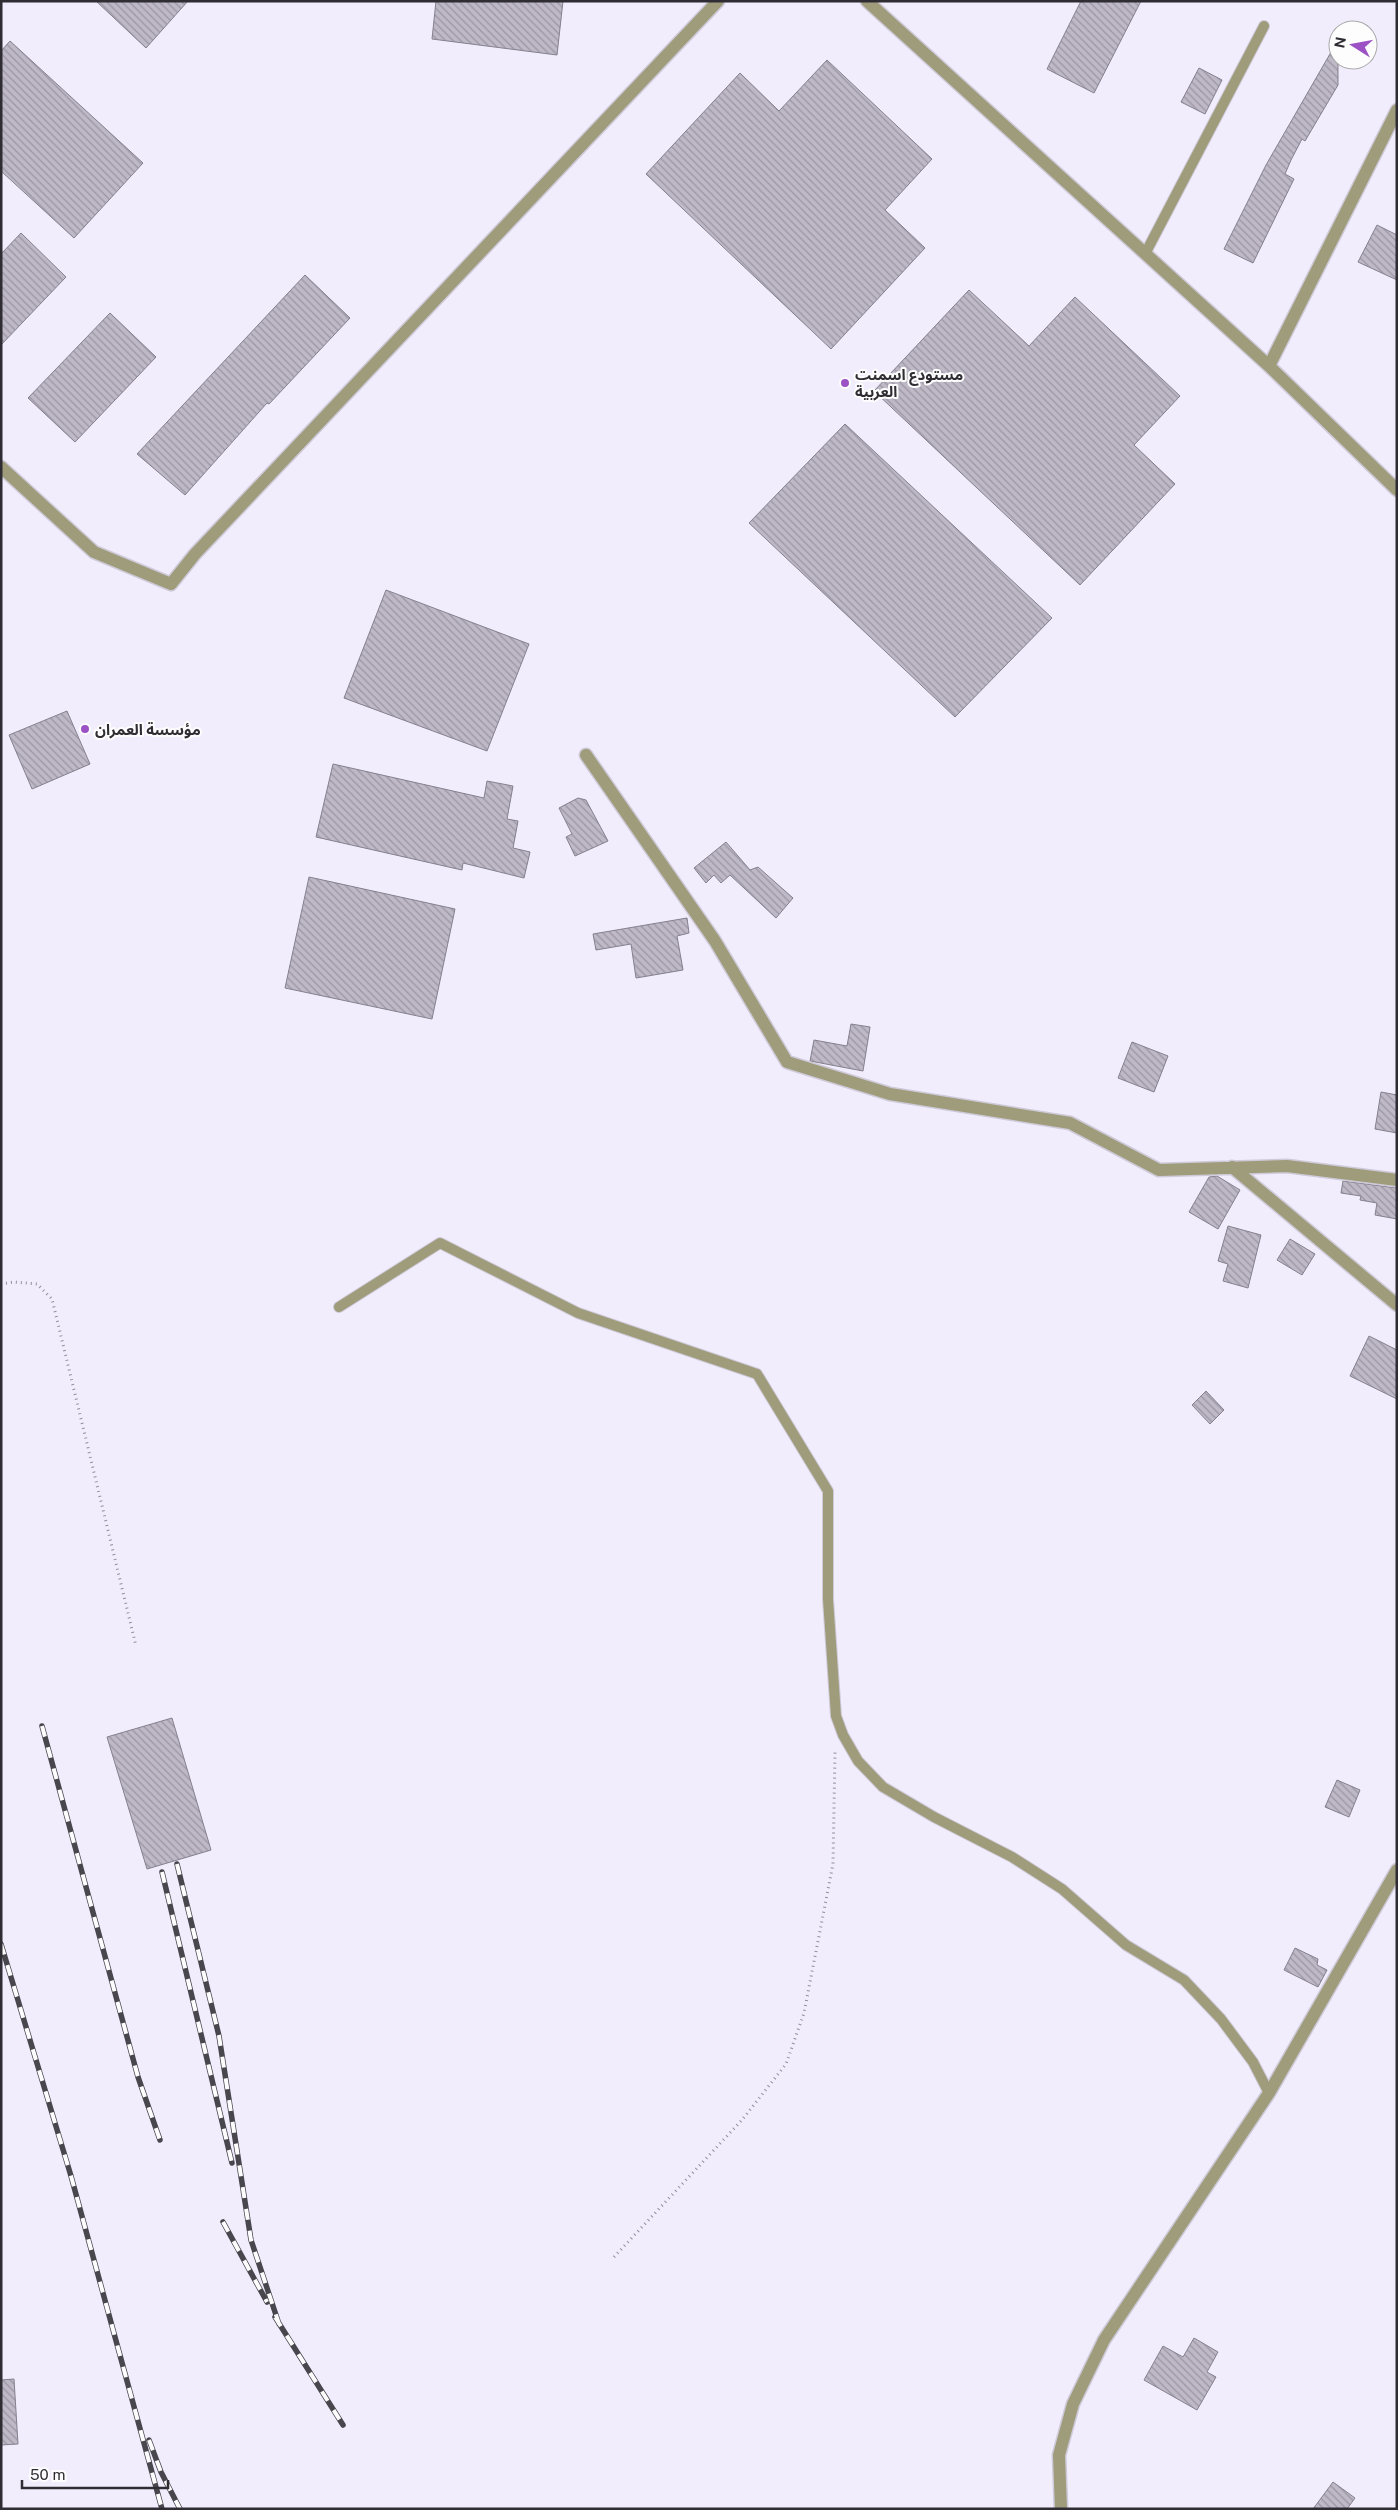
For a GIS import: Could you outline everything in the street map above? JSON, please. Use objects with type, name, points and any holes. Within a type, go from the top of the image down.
[{"type":"street","points":[[1,467],[94,552],[171,584],[194,554],[718,1]]},
{"type":"street","points":[[867,1],[1269,366],[1397,490]]},
{"type":"street","points":[[1269,366],[1397,110]]},
{"type":"street","points":[[586,755],[715,941],[787,1062],[890,1094],[1070,1123],[1159,1170],[1287,1166],[1397,1180]]},
{"type":"street","points":[[1232,1168],[1397,1305]]},
{"type":"street","points":[[1061,2509],[1059,2455],[1073,2404],[1104,2340],[1268,2093],[1397,1870]]},
{"type":"lane","points":[[1145,254],[1264,26]]},
{"type":"lane","points":[[339,1307],[440,1243],[578,1313],[757,1374],[828,1491],[828,1598],[836,1716],[843,1735],[858,1761],[883,1787],[934,1817],[1012,1857],[1062,1890],[1126,1945],[1184,1980],[1221,2019],[1253,2062],[1268,2093]]},
{"type":"path","points":[[1,1284],[14,1282],[37,1284],[52,1300],[136,1646]]},
{"type":"path","points":[[614,2257],[742,2120],[786,2064],[804,2013],[833,1864],[835,1746]]},
{"type":"building","points":[[96,1],[188,1],[146,48]]},
{"type":"building","points":[[436,1],[563,1],[557,55],[432,39]]},
{"type":"building","points":[[1081,1],[1141,1],[1094,93],[1047,69]]},
{"type":"building","points":[[10,41],[143,163],[74,238],[1,171],[1,51]]},
{"type":"building","points":[[1328,57],[1328,70],[1338,70],[1338,85],[1305,141],[1302,139],[1291,160],[1285,174],[1294,179],[1253,263],[1224,249],[1266,165]]},
{"type":"building","points":[[827,60],[932,159],[885,210],[925,248],[831,349],[646,174],[740,73],[779,111]]},
{"type":"building","points":[[1199,68],[1222,80],[1205,114],[1181,102]]},
{"type":"building","points":[[1377,225],[1397,235],[1397,280],[1358,262]]},
{"type":"building","points":[[21,233],[66,277],[1,345],[1,254]]},
{"type":"building","points":[[305,275],[350,318],[269,404],[267,403],[185,495],[137,454]]},
{"type":"building","points":[[969,290],[1029,346],[1075,297],[1180,396],[1134,445],[1175,484],[1080,585],[874,391]]},
{"type":"building","points":[[110,313],[156,357],[75,442],[28,398]]},
{"type":"building","points":[[845,424],[1052,618],[955,717],[749,523]]},
{"type":"building","points":[[386,590],[529,644],[487,751],[344,698]]},
{"type":"building","name":"مؤسسة العمران","points":[[67,711],[90,764],[32,789],[9,735]]},
{"type":"building","points":[[333,764],[484,798],[487,781],[513,786],[507,819],[518,821],[513,848],[530,852],[524,878],[463,863],[462,870],[316,837]]},
{"type":"building","points":[[578,798],[586,800],[608,841],[575,856],[566,837],[572,834],[559,808]]},
{"type":"building","points":[[726,842],[750,870],[758,867],[793,898],[776,918],[730,875],[721,883],[714,875],[706,883],[694,868]]},
{"type":"building","points":[[309,877],[455,909],[432,1019],[285,988]]},
{"type":"building","points":[[687,918],[689,933],[677,936],[683,970],[636,978],[631,944],[596,950],[593,934]]},
{"type":"building","points":[[851,1024],[870,1027],[863,1071],[810,1061],[814,1040],[847,1046]]},
{"type":"building","points":[[1132,1042],[1168,1056],[1154,1092],[1118,1078]]},
{"type":"building","points":[[1381,1092],[1397,1095],[1397,1133],[1375,1129]]},
{"type":"building","points":[[1217,1176],[1240,1190],[1218,1229],[1189,1212],[1209,1177]]},
{"type":"building","points":[[1343,1181],[1397,1188],[1397,1219],[1375,1215],[1377,1203],[1360,1200],[1361,1196],[1341,1193]]},
{"type":"building","points":[[1228,1226],[1261,1235],[1248,1288],[1223,1281],[1228,1264],[1218,1261]]},
{"type":"building","points":[[1290,1239],[1315,1254],[1302,1275],[1277,1260]]},
{"type":"building","points":[[1369,1336],[1397,1350],[1397,1399],[1350,1376]]},
{"type":"building","points":[[1206,1391],[1224,1410],[1210,1424],[1192,1405]]},
{"type":"building","points":[[172,1718],[211,1850],[147,1869],[107,1737]]},
{"type":"building","points":[[1337,1780],[1360,1790],[1349,1817],[1325,1807]]},
{"type":"building","points":[[1295,1948],[1318,1959],[1317,1965],[1327,1970],[1318,1987],[1284,1970]]},
{"type":"building","points":[[1194,2338],[1218,2352],[1207,2372],[1216,2377],[1197,2410],[1144,2380],[1163,2346],[1183,2357]]},
{"type":"building","points":[[14,2379],[18,2444],[1,2445],[1,2380]]},
{"type":"building","points":[[1333,2482],[1355,2498],[1347,2509],[1313,2509]]},
{"type":"railway","points":[[42,1726],[138,2077],[160,2140]]},
{"type":"railway","points":[[177,1864],[219,2036],[251,2240],[279,2324]]},
{"type":"railway","points":[[162,1872],[232,2163]]},
{"type":"railway","points":[[1,1944],[71,2176],[162,2509]]},
{"type":"railway","points":[[223,2222],[267,2302]]},
{"type":"railway","points":[[275,2317],[343,2425]]},
{"type":"railway","points":[[149,2440],[161,2472],[180,2509]]},
{"type":"place","name":"مستودع اسمنت العربية","points":[[845,383]]},
{"type":"place","name":"مؤسسة العمران","points":[[85,729]]}]
